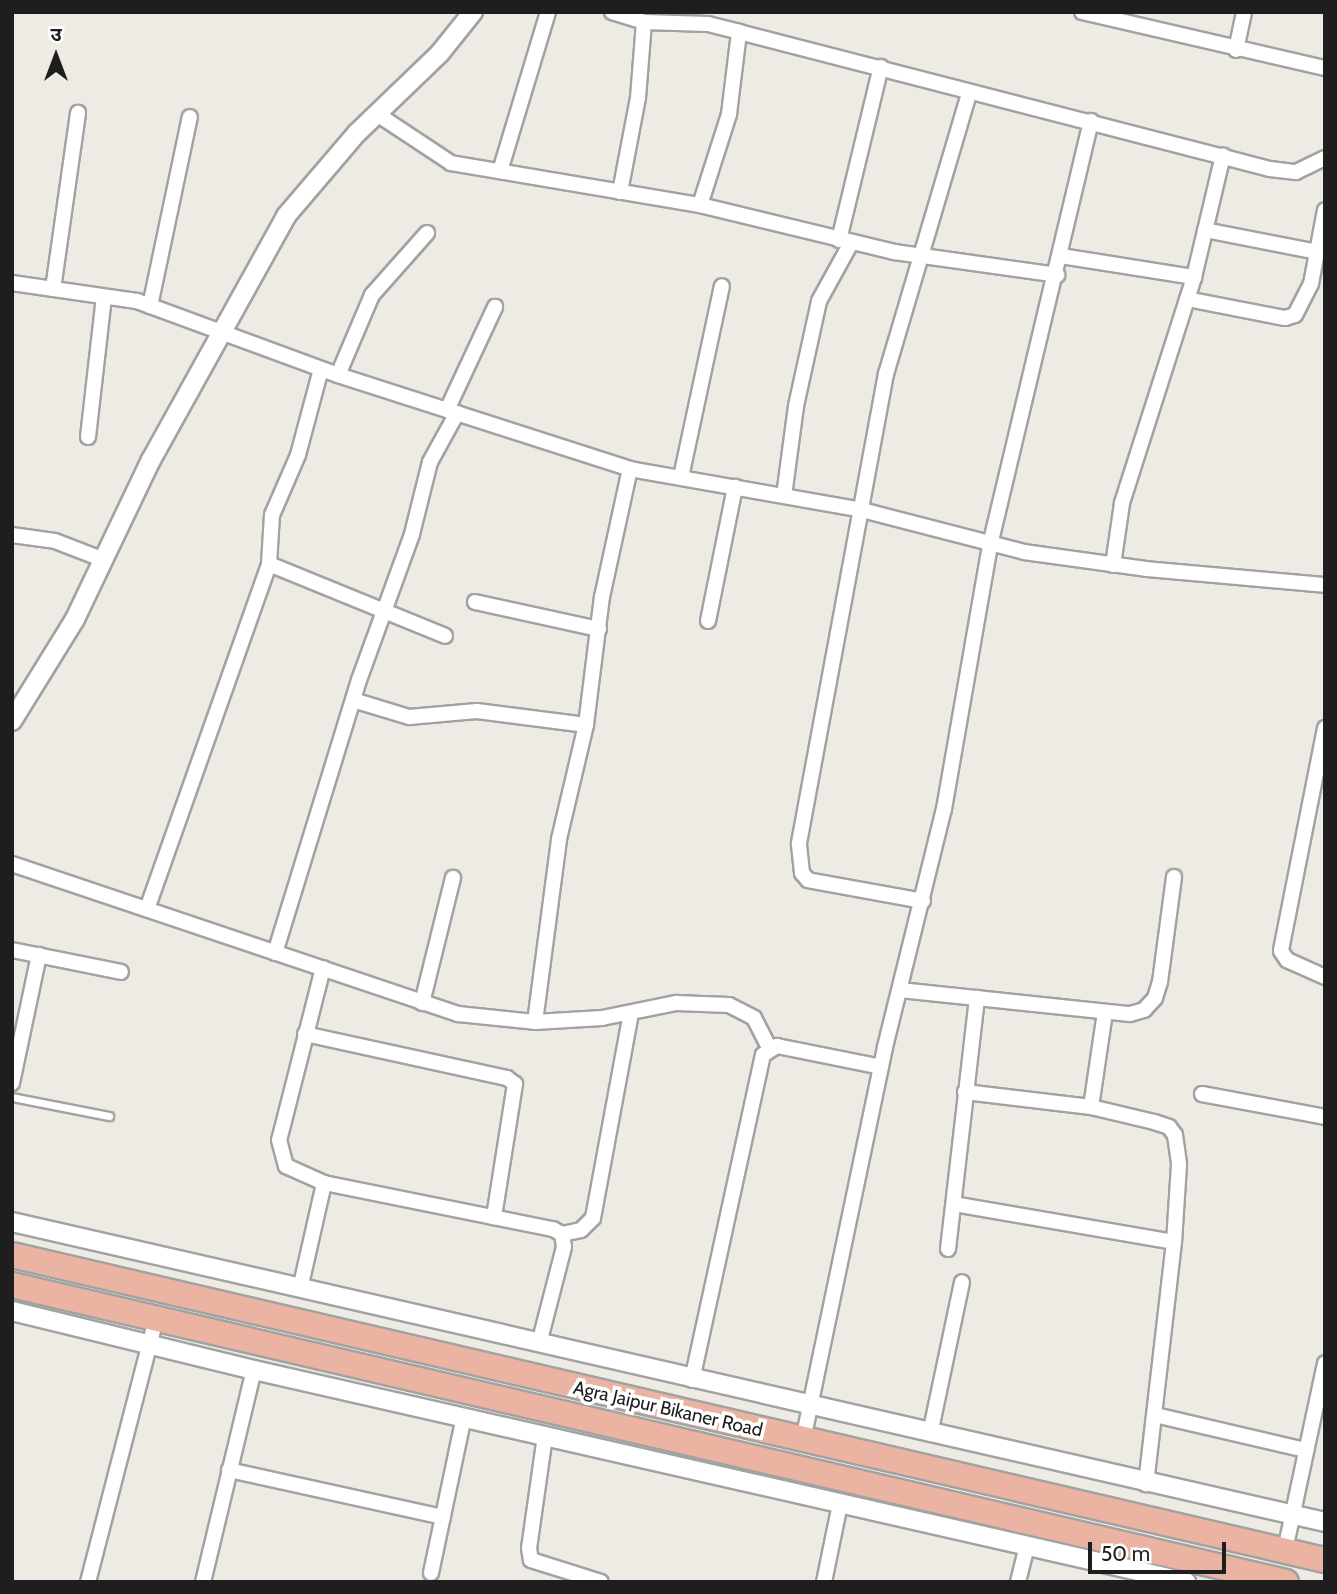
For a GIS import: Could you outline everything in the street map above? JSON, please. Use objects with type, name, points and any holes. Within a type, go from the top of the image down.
[{"type":"highway","name":"Agra Jaipur Bikaner Road","points":[[12,1255],[1325,1560]]},
{"type":"highway","name":"Agra Jaipur Bikaner Road","points":[[12,1286],[1286,1582]]},
{"type":"street","points":[[12,721],[75,619],[102,559],[221,330],[286,216],[377,114],[440,53],[474,12]]},
{"type":"street","points":[[500,171],[548,12]]},
{"type":"street","points":[[612,12],[644,22],[708,24],[881,67],[969,93],[1296,172],[1325,158]]},
{"type":"street","points":[[1082,12],[1146,19],[1236,50],[1325,68]]},
{"type":"street","points":[[1236,50],[1244,12]]},
{"type":"street","points":[[620,191],[638,98],[644,22]]},
{"type":"street","points":[[701,205],[729,114],[739,32]]},
{"type":"street","points":[[784,496],[796,406],[819,302],[845,242],[881,67]]},
{"type":"street","points":[[923,901],[808,880],[799,861],[824,686],[862,510],[886,374],[969,93]]},
{"type":"street","points":[[53,289],[78,113]]},
{"type":"street","points":[[377,114],[451,163],[701,205],[845,242],[921,256],[1057,275]]},
{"type":"street","points":[[150,306],[190,117]]},
{"type":"street","points":[[803,1440],[881,1068],[944,809],[990,545],[1057,275],[1091,121]]},
{"type":"street","points":[[1113,565],[1122,503],[1194,277],[1223,155]]},
{"type":"street","points":[[1187,299],[1285,318],[1295,316],[1305,304],[1325,210]]},
{"type":"street","points":[[1205,230],[1317,252]]},
{"type":"street","points":[[338,375],[372,295],[427,233]]},
{"type":"street","points":[[1061,256],[1194,277]]},
{"type":"street","points":[[12,283],[150,306],[338,375],[630,469],[862,510],[990,545],[1113,565],[1325,585]]},
{"type":"street","points":[[681,478],[722,286]]},
{"type":"street","points":[[88,437],[104,297]]},
{"type":"street","points":[[275,953],[353,700],[412,534],[430,462],[495,307]]},
{"type":"street","points":[[147,909],[269,564],[272,515],[298,455],[321,369]]},
{"type":"street","points":[[535,1022],[559,839],[586,725],[599,629],[630,469]]},
{"type":"street","points":[[708,621],[736,487]]},
{"type":"street","points":[[12,535],[55,541],[102,559]]},
{"type":"street","points":[[269,564],[445,636]]},
{"type":"street","points":[[475,602],[599,629]]},
{"type":"street","points":[[353,700],[409,717],[477,711],[586,725]]},
{"type":"street","points":[[1325,729],[1281,951],[1287,960],[1325,977]]},
{"type":"street","points":[[12,863],[422,1003],[487,1019],[535,1022],[631,1013],[676,1003],[729,1005],[754,1018],[769,1048]]},
{"type":"street","points":[[900,990],[1105,1012],[1130,1014],[1144,1010],[1155,998],[1174,877]]},
{"type":"street","points":[[422,1003],[453,878]]},
{"type":"street","points":[[12,950],[121,971]]},
{"type":"street","points":[[12,1083],[39,955]]},
{"type":"street","points":[[323,968],[279,1140],[279,1154],[297,1173],[324,1183],[494,1217],[562,1234],[581,1230],[593,1218],[631,1013]]},
{"type":"street","points":[[948,1249],[977,998]]},
{"type":"street","points":[[1091,1107],[1105,1012]]},
{"type":"street","points":[[305,1034],[507,1077],[515,1084],[494,1217]]},
{"type":"street","points":[[692,1380],[763,1055],[769,1048],[785,1047],[881,1068]]},
{"type":"street","points":[[965,1091],[1091,1107],[1154,1122],[1169,1128],[1175,1135],[1179,1165],[1174,1242],[1146,1484]]},
{"type":"street","points":[[1202,1094],[1325,1117]]},
{"type":"street","points":[[300,1289],[324,1183]]},
{"type":"street","points":[[954,1204],[1174,1242]]},
{"type":"street","points":[[12,1222],[1146,1484],[1325,1522]]},
{"type":"street","points":[[538,1344],[564,1247],[562,1234]]},
{"type":"street","points":[[930,1434],[962,1282]]},
{"type":"street","points":[[12,1311],[254,1370],[1027,1545],[1142,1577],[1180,1581]]},
{"type":"street","points":[[88,1582],[156,1319]]},
{"type":"street","points":[[1285,1550],[1306,1450],[1321,1397],[1325,1363]]},
{"type":"street","points":[[203,1582],[254,1370]]},
{"type":"street","points":[[1155,1415],[1306,1450]]},
{"type":"street","points":[[431,1573],[464,1417]]},
{"type":"street","points":[[545,1436],[529,1548],[531,1560],[600,1582]]},
{"type":"street","points":[[229,1470],[443,1517]]},
{"type":"street","points":[[824,1582],[840,1504]]},
{"type":"street","points":[[1018,1582],[1027,1545]]},
{"type":"lane","points":[[12,1097],[109,1116]]}]
